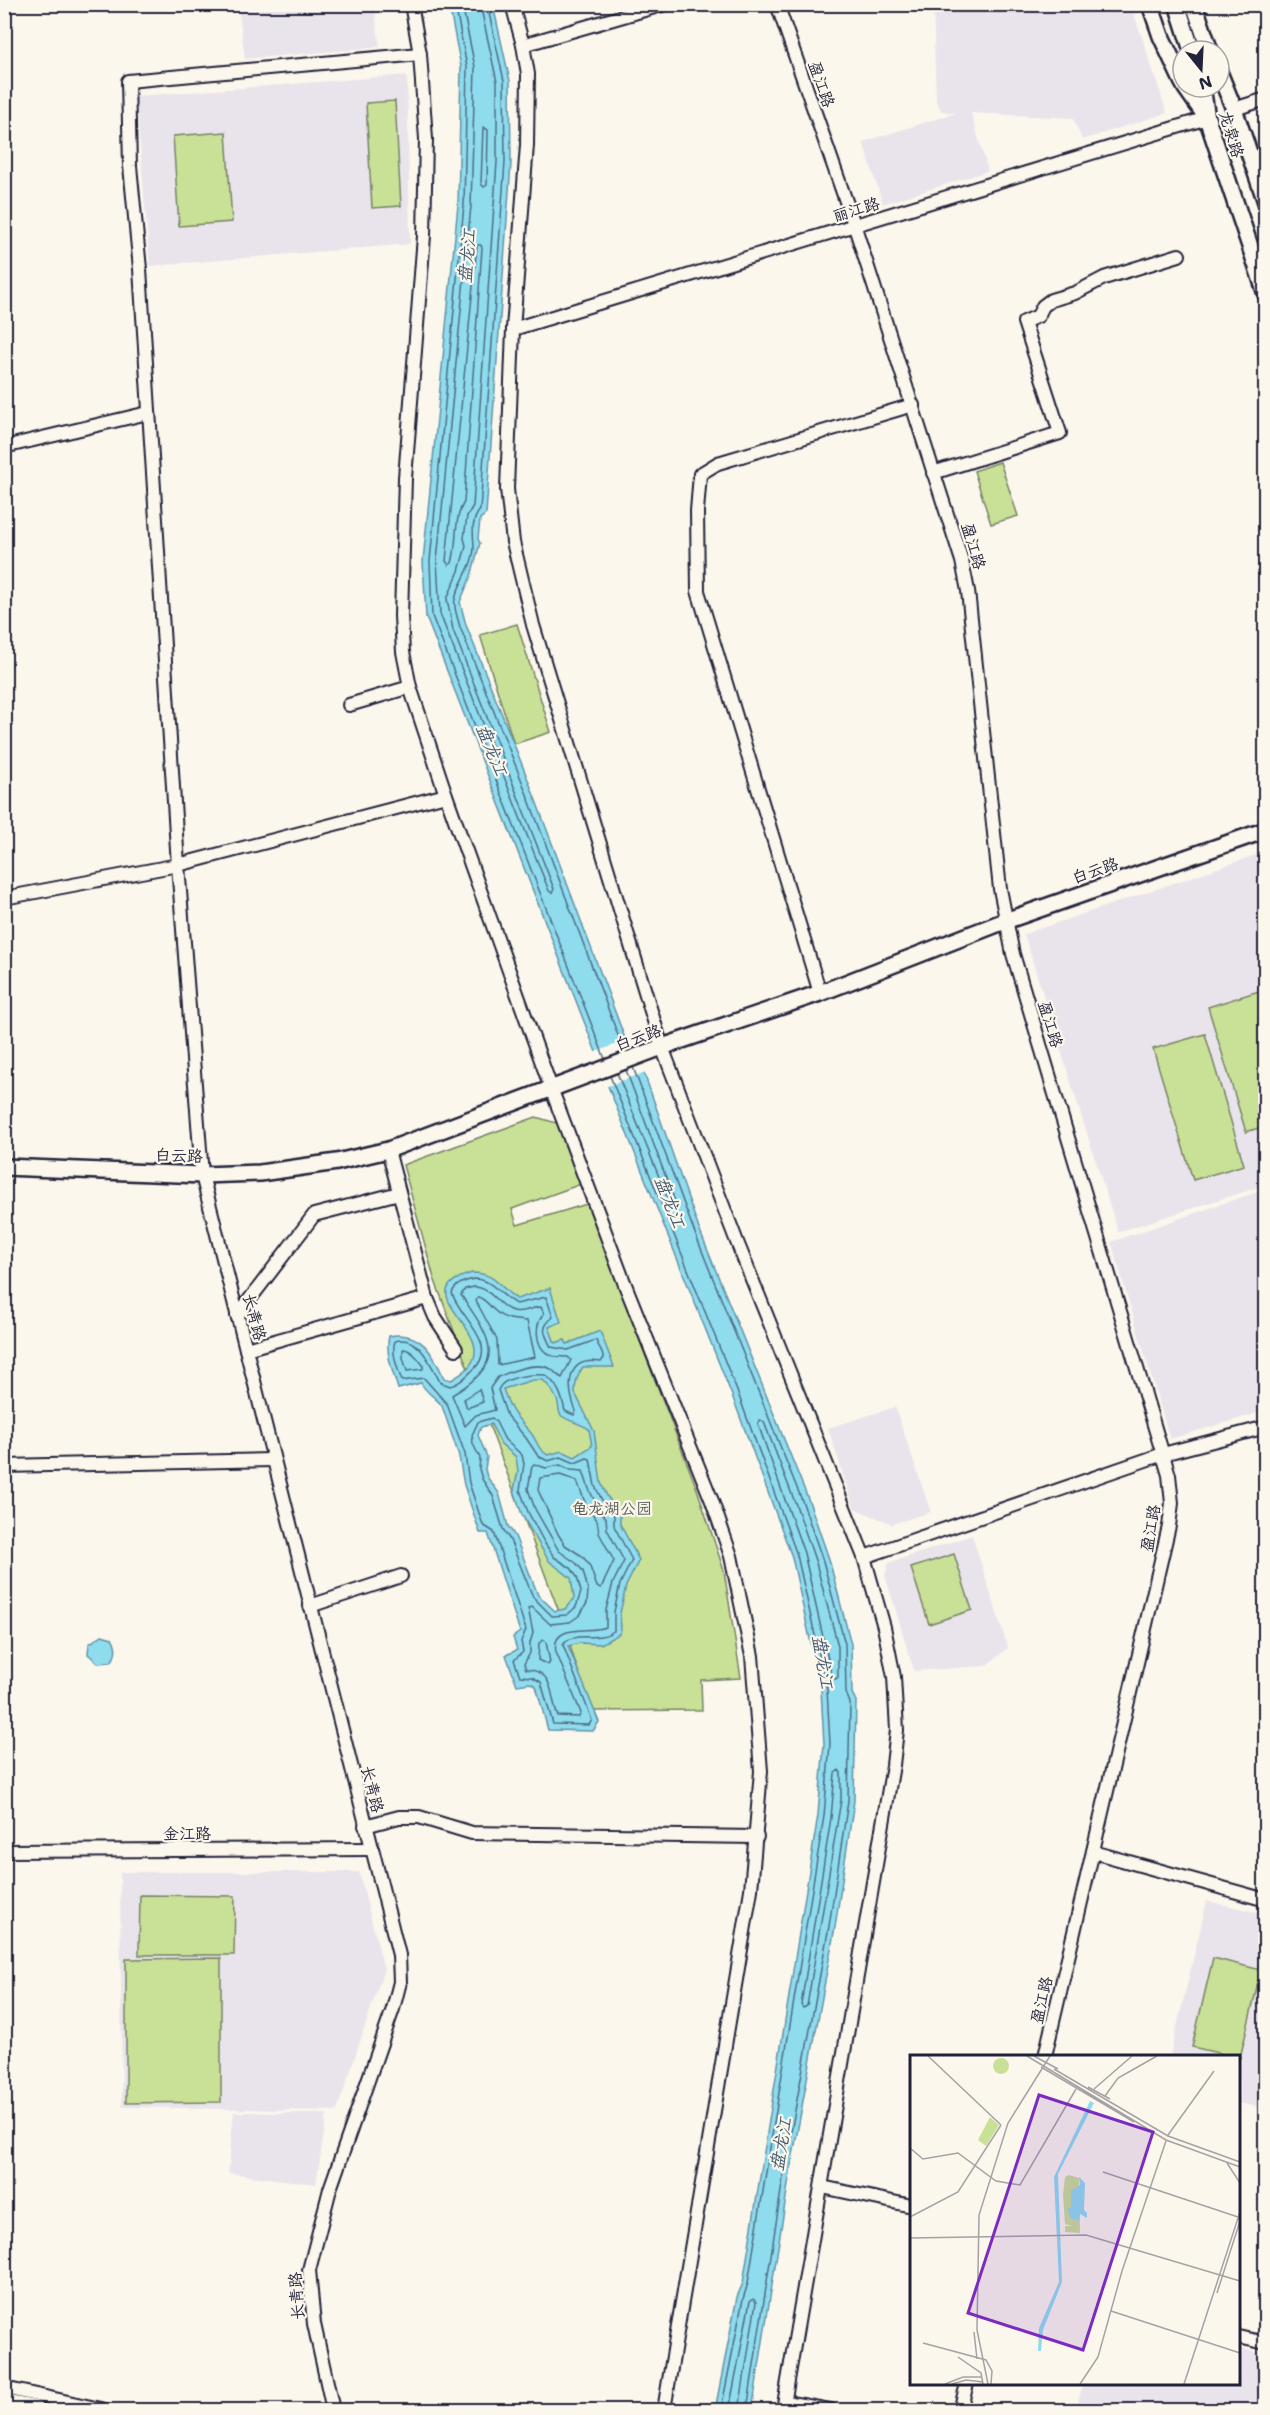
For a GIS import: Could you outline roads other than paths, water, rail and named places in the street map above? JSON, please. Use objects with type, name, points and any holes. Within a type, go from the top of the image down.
[{"type":"highway","points":[[4,2404],[35,2410]]},
{"type":"main road","points":[[1150,4],[1171,57]]},
{"type":"main road","points":[[1161,4],[1173,39]]},
{"type":"main road","points":[[1177,4],[1188,39]]},
{"type":"main road","points":[[1194,4],[1206,39]]},
{"type":"main road","points":[[1194,99],[1207,118]]},
{"type":"main road","points":[[1199,99],[1207,118]]},
{"type":"main road","name":"龙泉路","points":[[1204,99],[1207,118],[1266,294]]},
{"type":"main road","name":"龙泉路","points":[[1230,99],[1266,202]]},
{"type":"main road","name":"白云路","points":[[4,1167],[202,1175],[260,1173],[337,1162],[388,1150],[662,1047],[820,993],[1005,921],[1266,830]]},
{"type":"street","points":[[411,4],[420,54],[426,139],[424,236],[405,478],[401,616],[403,652],[410,687],[446,795],[551,1088],[731,1556],[752,1656],[761,1771],[751,1890],[664,2410]]},
{"type":"street","points":[[512,4],[528,74],[527,145],[513,329],[507,489],[513,542],[533,625],[662,1047],[737,1242],[864,1557],[884,1628],[894,1677],[897,1730],[784,2406],[830,2410]]},
{"type":"street","points":[[523,45],[665,4]]},
{"type":"street","name":"盈江路","points":[[777,4],[855,227],[962,561],[968,591],[1005,921],[1169,1475],[1172,1503],[1169,1526],[1045,2055]]},
{"type":"street","name":"长青路","points":[[333,2410],[314,2324],[309,2270],[330,2189],[393,2009],[400,1982],[399,1955],[370,1849],[202,1175],[178,865],[140,268],[130,166],[128,81],[420,54]]},
{"type":"street","points":[[1234,109],[1266,99]]},
{"type":"street","name":"丽江路","points":[[513,329],[855,227],[1207,118]]},
{"type":"street","points":[[933,473],[1059,433],[1024,322],[1038,316],[1043,306],[1051,300],[1075,293],[1104,278],[1179,255]]},
{"type":"street","points":[[820,993],[698,591],[696,511],[700,474],[718,463],[913,405]]},
{"type":"street","points":[[4,447],[148,413]]},
{"type":"street","points":[[349,705],[410,687]]},
{"type":"street","points":[[4,898],[178,865],[446,795]]},
{"type":"street","points":[[388,1150],[427,1298],[435,1317],[456,1349]]},
{"type":"street","points":[[237,1316],[314,1215],[399,1193]]},
{"type":"street","points":[[246,1348],[427,1298]]},
{"type":"street","points":[[864,1557],[1163,1454],[1266,1427]]},
{"type":"street","points":[[4,1466],[273,1460]]},
{"type":"street","points":[[310,1606],[400,1576]]},
{"type":"street","points":[[365,1826],[399,1817],[419,1817],[472,1833],[757,1837]]},
{"type":"street","name":"金江路","points":[[4,1851],[370,1849]]},
{"type":"street","points":[[1093,1852],[1266,1900]]},
{"type":"street","points":[[822,2187],[910,2206]]},
{"type":"street","points":[[1240,2337],[1266,2343]]},
{"type":"street","points":[[960,2410],[967,2385]]},
{"type":"street","points":[[4,2388],[105,2410]]},
{"type":"water","name":"盘龙江","points":[[449,5],[493,5],[510,81],[511,163],[486,514],[480,519],[478,539],[480,543],[471,576],[460,602],[466,625],[529,782],[626,1041],[644,1073],[699,1229],[809,1501],[829,1559],[851,1644],[852,1693],[856,1701],[854,1801],[835,1927],[791,2166],[752,2410],[715,2410],[737,2297],[743,2283],[818,1815],[824,1744],[821,1689],[792,1557],[733,1398],[608,1086],[426,617],[423,561],[458,205],[461,67]]},
{"type":"water","points":[[472,1273],[480,1274],[492,1278],[517,1299],[550,1288],[561,1322],[549,1327],[555,1343],[565,1340],[567,1344],[600,1331],[614,1367],[583,1367],[575,1390],[594,1431],[601,1483],[620,1514],[620,1524],[639,1560],[626,1586],[620,1613],[621,1630],[619,1634],[601,1644],[580,1643],[568,1646],[599,1722],[593,1731],[548,1730],[536,1686],[530,1683],[517,1685],[506,1655],[517,1650],[513,1637],[520,1632],[488,1533],[480,1533],[464,1485],[459,1456],[442,1406],[421,1383],[398,1389],[389,1356],[389,1336],[400,1335],[418,1340],[430,1352],[444,1378],[451,1380],[470,1365],[475,1350],[470,1335],[451,1306],[447,1294],[452,1282]],"holes":[[[533,1380],[543,1380],[549,1387],[557,1400],[562,1416],[589,1429],[592,1446],[575,1457],[562,1451],[548,1455],[542,1450],[514,1413],[503,1389]],[[491,1424],[501,1444],[516,1457],[518,1471],[514,1490],[522,1515],[549,1561],[571,1578],[574,1598],[565,1609],[555,1611],[538,1595],[515,1536],[508,1526],[499,1493],[487,1477],[485,1469],[487,1457],[478,1435],[481,1427]]]},
{"type":"water","points":[[102,1635],[112,1638],[115,1644],[116,1650],[111,1662],[98,1663],[88,1654],[89,1644]]},
{"type":"park label","name":"龟龙湖公园","points":[[612,1508]]}]
